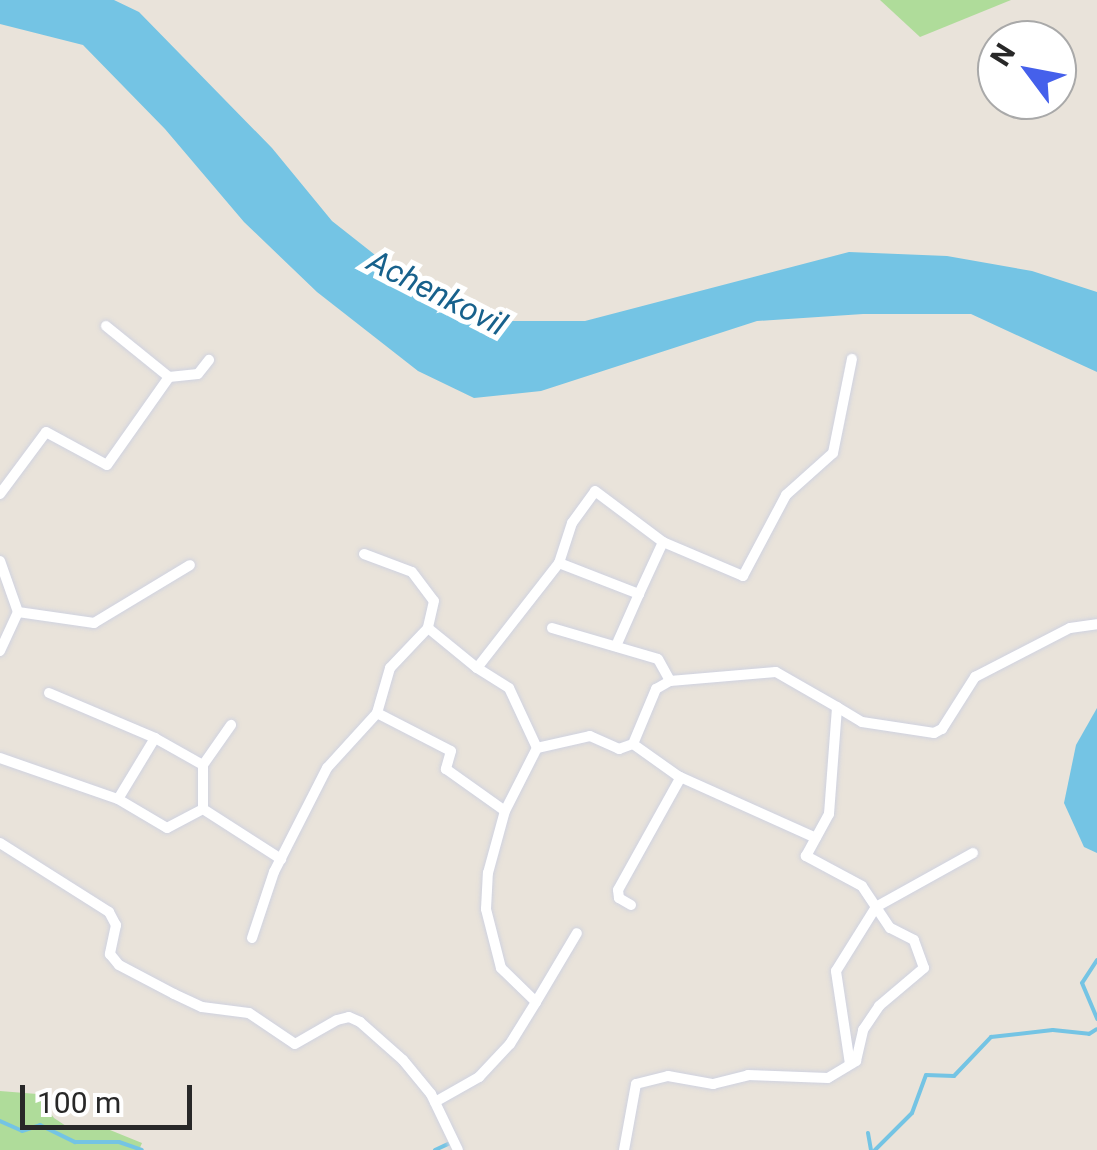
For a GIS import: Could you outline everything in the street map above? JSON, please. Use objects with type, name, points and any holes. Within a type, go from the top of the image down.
[{"type":"street","points":[[106,326],[168,377],[198,374],[210,360]]},
{"type":"street","points":[[477,668],[559,563],[572,523],[595,491],[663,542],[743,576],[786,495],[833,454],[852,359]]},
{"type":"street","points":[[0,494],[46,432],[107,464],[168,377]]},
{"type":"street","points":[[616,646],[663,542]]},
{"type":"street","points":[[252,938],[281,859],[327,768],[377,714],[390,668],[428,628],[434,601],[412,572],[364,554]]},
{"type":"street","points":[[0,561],[18,612],[0,652]]},
{"type":"street","points":[[559,563],[639,594]]},
{"type":"street","points":[[18,612],[94,623],[190,566]]},
{"type":"street","points":[[536,1002],[500,968],[486,925],[488,873],[504,812],[537,748],[590,736],[619,749],[633,744],[656,689],[670,681],[776,672],[862,722],[934,733],[942,729],[976,677],[1070,628],[1097,624]]},
{"type":"street","points":[[428,628],[509,688],[537,748]]},
{"type":"street","points":[[552,628],[658,659],[670,681]]},
{"type":"street","points":[[48,693],[155,738],[203,765]]},
{"type":"street","points":[[624,1150],[636,1084],[668,1076],[713,1084],[748,1075],[828,1078],[856,1060],[863,1030],[879,1006],[924,968],[914,940],[890,928],[862,886],[806,856],[830,814],[836,707]]},
{"type":"street","points":[[377,714],[451,751],[446,770],[504,812]]},
{"type":"street","points":[[203,808],[203,765],[231,725]]},
{"type":"street","points":[[118,799],[155,738]]},
{"type":"street","points":[[633,744],[681,777],[816,838]]},
{"type":"street","points":[[0,758],[118,799],[167,828],[203,808]]},
{"type":"street","points":[[631,906],[620,898],[618,890],[681,777]]},
{"type":"street","points":[[203,808],[281,859]]},
{"type":"street","points":[[0,843],[115,918],[110,954],[119,965],[202,1007],[249,1013],[295,1044],[349,1016],[404,1060],[435,1102],[458,1150]]},
{"type":"street","points":[[850,1064],[836,971],[876,907],[973,852]]},
{"type":"street","points":[[435,1102],[479,1077],[510,1044],[577,933]]},
{"type":"green space","points":[[880,0],[1011,0],[920,37]]},
{"type":"green space","points":[[0,1091],[37,1094],[54,1118],[66,1126],[110,1130],[142,1143],[139,1150],[0,1150]]},
{"type":"water","name":"Achenkovil","points":[[0,0],[114,0],[139,12],[272,148],[332,221],[403,277],[507,321],[585,321],[849,252],[947,256],[1032,271],[1097,292],[1097,372],[971,314],[863,314],[757,321],[541,391],[474,398],[418,371],[317,292],[244,222],[165,129],[83,45],[0,24]]},
{"type":"water","points":[[1097,708],[1097,853],[1084,847],[1064,803],[1076,745]]},
{"type":"waterway","points":[[1097,960],[1082,983],[1097,1019]]},
{"type":"waterway","points":[[875,1150],[912,1113],[926,1075],[954,1076],[991,1037],[1053,1030],[1089,1034],[1097,1029]]},
{"type":"waterway","points":[[0,1121],[22,1131],[40,1125],[75,1142],[119,1142],[142,1150]]},
{"type":"waterway","points":[[868,1133],[871,1150]]},
{"type":"waterway","points":[[435,1150],[450,1143]]}]
